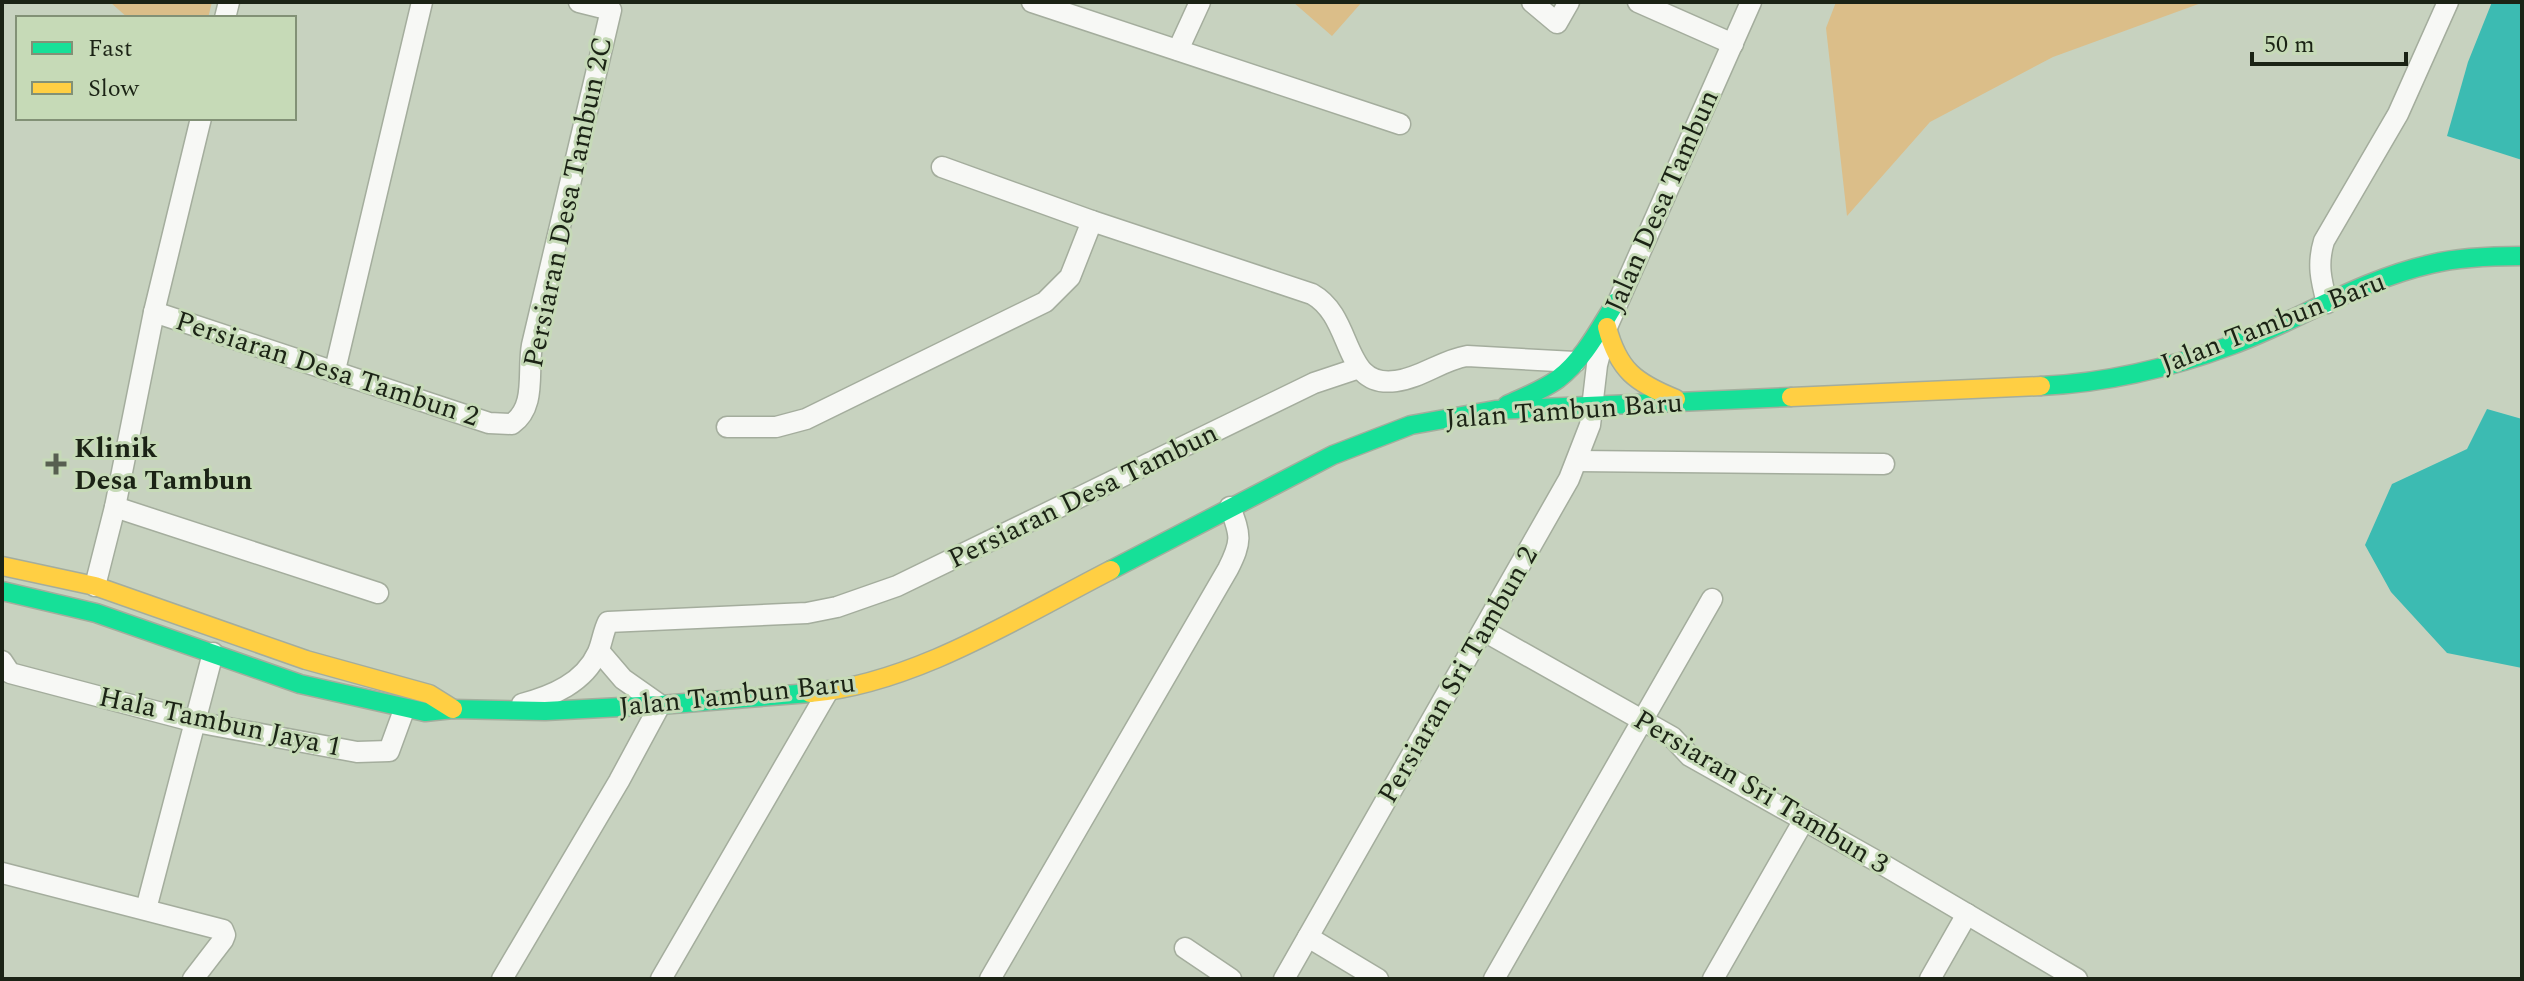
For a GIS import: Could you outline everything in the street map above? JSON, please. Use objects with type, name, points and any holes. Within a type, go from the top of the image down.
[{"type":"main road","name":"Jalan Tambun Baru","points":[[3,596],[54,602],[96,613],[300,684],[404,710],[425,712],[660,705],[828,691],[910,669],[959,648],[1333,455],[1374,438],[1446,417],[1495,410],[2059,385],[2103,379],[2189,360],[2428,265],[2467,258],[2522,256]]},
{"type":"main road","points":[[1495,410],[1558,379],[1575,362],[1616,302]]},
{"type":"main road","points":[[1607,327],[1614,354],[1632,378],[1644,387],[1683,402]]},
{"type":"main road","name":"Jalan Tambun Baru","points":[[2,566],[95,586],[265,647],[356,676],[429,694],[453,709]]},
{"type":"main road","points":[[54,602],[95,586]]},
{"type":"main road","points":[[177,616],[213,653],[265,647]]},
{"type":"street","points":[[335,370],[422,2]]},
{"type":"street","name":"Persiaran Desa Tambun 2C","points":[[500,425],[512,424],[519,419],[529,397],[532,345],[611,10],[579,2]]},
{"type":"street","points":[[1032,2],[1400,124]]},
{"type":"street","points":[[1178,50],[1200,2]]},
{"type":"street","points":[[1532,2],[1557,23],[1569,2]]},
{"type":"street","points":[[1638,2],[1733,44]]},
{"type":"street","name":"Jalan Desa Tambun","points":[[1593,406],[1600,345],[1616,302],[1751,2]]},
{"type":"street","points":[[2327,303],[2319,274],[2324,241],[2398,114],[2448,2]]},
{"type":"street","points":[[95,586],[115,507],[154,312],[201,120]]},
{"type":"street","points":[[942,167],[1312,294],[1324,300],[1339,321],[1359,368],[1378,381],[1408,379],[1451,359],[1467,356],[1575,362]]},
{"type":"street","points":[[727,427],[776,427],[806,419],[1045,302],[1070,277],[1092,221]]},
{"type":"street","name":"Persiaran Desa Tambun 2","points":[[154,312],[500,425]]},
{"type":"street","name":"Persiaran Desa Tambun","points":[[500,710],[558,693],[587,667],[599,651],[608,622],[777,615],[837,607],[867,598],[1314,383],[1359,368]]},
{"type":"street","name":"Persiaran Sri Tambun 2","points":[[1284,979],[1484,631],[1577,461],[1590,425],[1593,406]]},
{"type":"street","points":[[1577,461],[1884,464]]},
{"type":"street","points":[[115,507],[378,593]]},
{"type":"street","points":[[990,979],[1234,558],[1239,548],[1240,534],[1230,507]]},
{"type":"street","points":[[1494,979],[1712,599]]},
{"type":"street","name":"Persiaran Sri Tambun 3","points":[[1484,631],[1672,737],[1690,756],[2077,979]]},
{"type":"street","points":[[502,979],[619,781],[660,705],[623,679],[599,651]]},
{"type":"street","points":[[146,909],[213,653]]},
{"type":"street","name":"Hala Tambun Jaya 1","points":[[6,667],[196,722],[357,752],[389,751],[404,710]]},
{"type":"street","points":[[661,979],[828,691]]},
{"type":"street","points":[[1713,979],[1804,820]]},
{"type":"street","points":[[2,873],[223,930],[223,940],[193,979]]},
{"type":"street","points":[[1930,979],[1967,914]]},
{"type":"street","points":[[1308,937],[1378,979]]},
{"type":"street","points":[[1185,948],[1231,979]]},
{"type":"shaded area","points":[[110,2],[212,2],[208,16],[126,16]]},
{"type":"shaded area","points":[[1293,2],[1362,2],[1332,36]]},
{"type":"shaded area","points":[[1836,2],[2204,2],[2053,57],[1930,122],[1847,216],[1826,28]]},
{"type":"water","points":[[2492,2],[2522,2],[2522,160],[2447,136],[2468,62]]},
{"type":"water","points":[[2487,409],[2522,419],[2522,668],[2447,653],[2391,592],[2365,545],[2392,484],[2467,449]]},
{"type":"traffic: fast","points":[[2041,386],[2114,378],[2209,353],[2405,271],[2453,260],[2522,256]]},
{"type":"traffic: fast","points":[[1507,405],[1546,387],[1567,371],[1590,343],[1616,302]]},
{"type":"traffic: fast","points":[[1111,570],[1333,455],[1411,425],[1495,410],[1791,397]]},
{"type":"traffic: fast","points":[[2,591],[96,613],[300,684],[425,712],[453,709],[545,711],[810,693]]},
{"type":"traffic: slow","points":[[1607,327],[1617,354],[1631,373],[1639,381],[1676,399]]},
{"type":"traffic: slow","points":[[1791,397],[2041,386]]},
{"type":"traffic: slow","points":[[2,566],[95,586],[306,660],[429,694],[453,709]]},
{"type":"traffic: slow","points":[[810,693],[849,687],[927,663],[1111,570]]},
{"type":"place","name":"Klinik Desa Tambun","points":[[56,464]]}]
